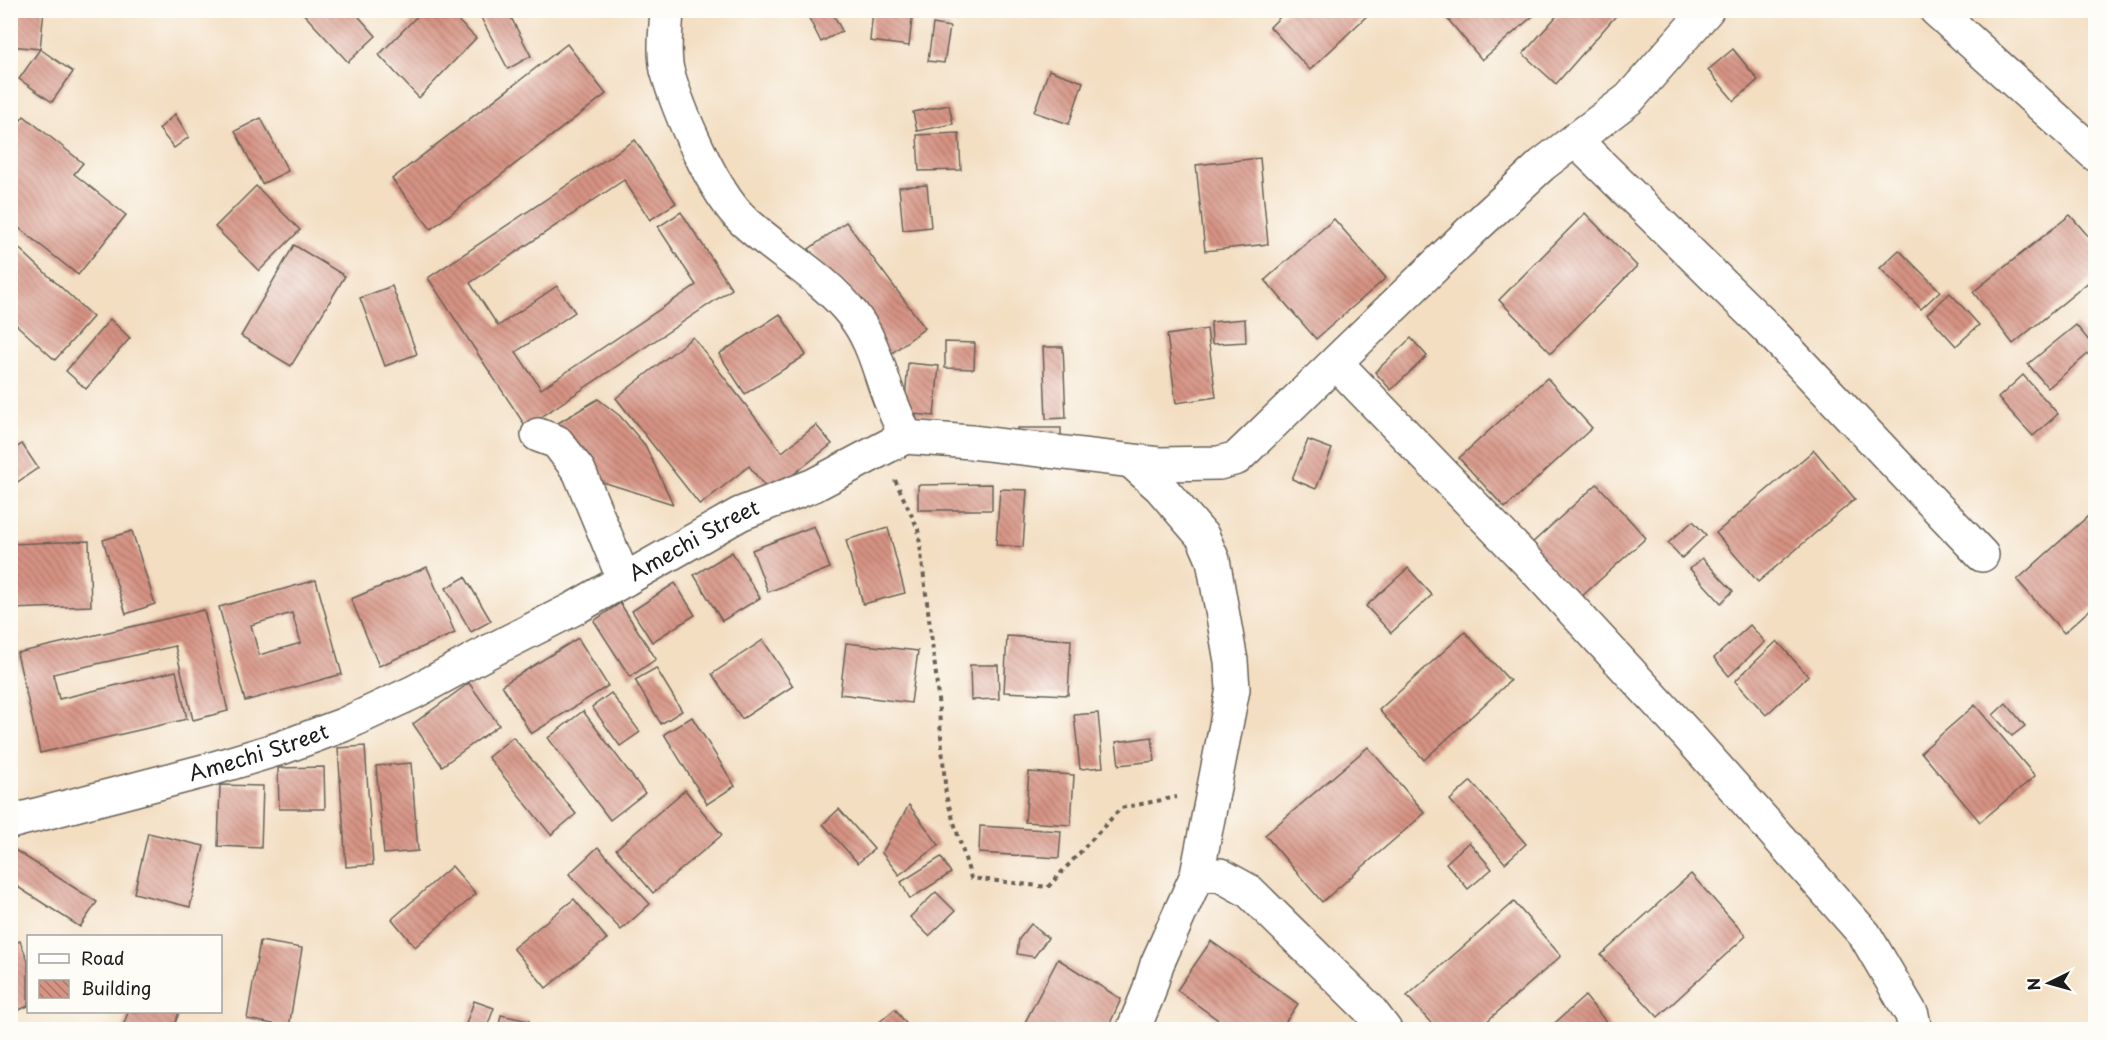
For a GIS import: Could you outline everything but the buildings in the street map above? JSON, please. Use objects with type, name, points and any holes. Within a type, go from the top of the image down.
[{"type":"street","points":[[667,10],[665,39],[667,68],[682,112],[708,171],[741,218],[829,288],[854,316],[874,350],[888,395],[893,442],[971,442],[1160,464],[1219,463],[1237,458],[1542,165],[1629,99],[1707,10]]},
{"type":"street","points":[[1936,10],[2096,155]]},
{"type":"street","points":[[1575,140],[1767,328],[1982,555]]},
{"type":"street","points":[[1337,363],[1548,583],[1685,732],[1865,935],[1912,1015],[1915,1029]]},
{"type":"street","points":[[538,435],[557,442],[579,471],[624,580]]},
{"type":"street","name":"Amechi Street","points":[[10,822],[208,770],[281,748],[343,725],[414,692],[575,608],[740,514],[814,485],[893,442]]},
{"type":"street","points":[[1131,461],[1160,487],[1203,537],[1213,560],[1231,660],[1233,689],[1197,875],[1156,964],[1148,994],[1133,1029]]},
{"type":"street","points":[[1197,875],[1220,875],[1250,891],[1369,1009],[1385,1029]]},
{"type":"path","points":[[893,442],[918,529],[936,675],[946,796],[971,878],[1048,886],[1121,808],[1213,790]]}]
